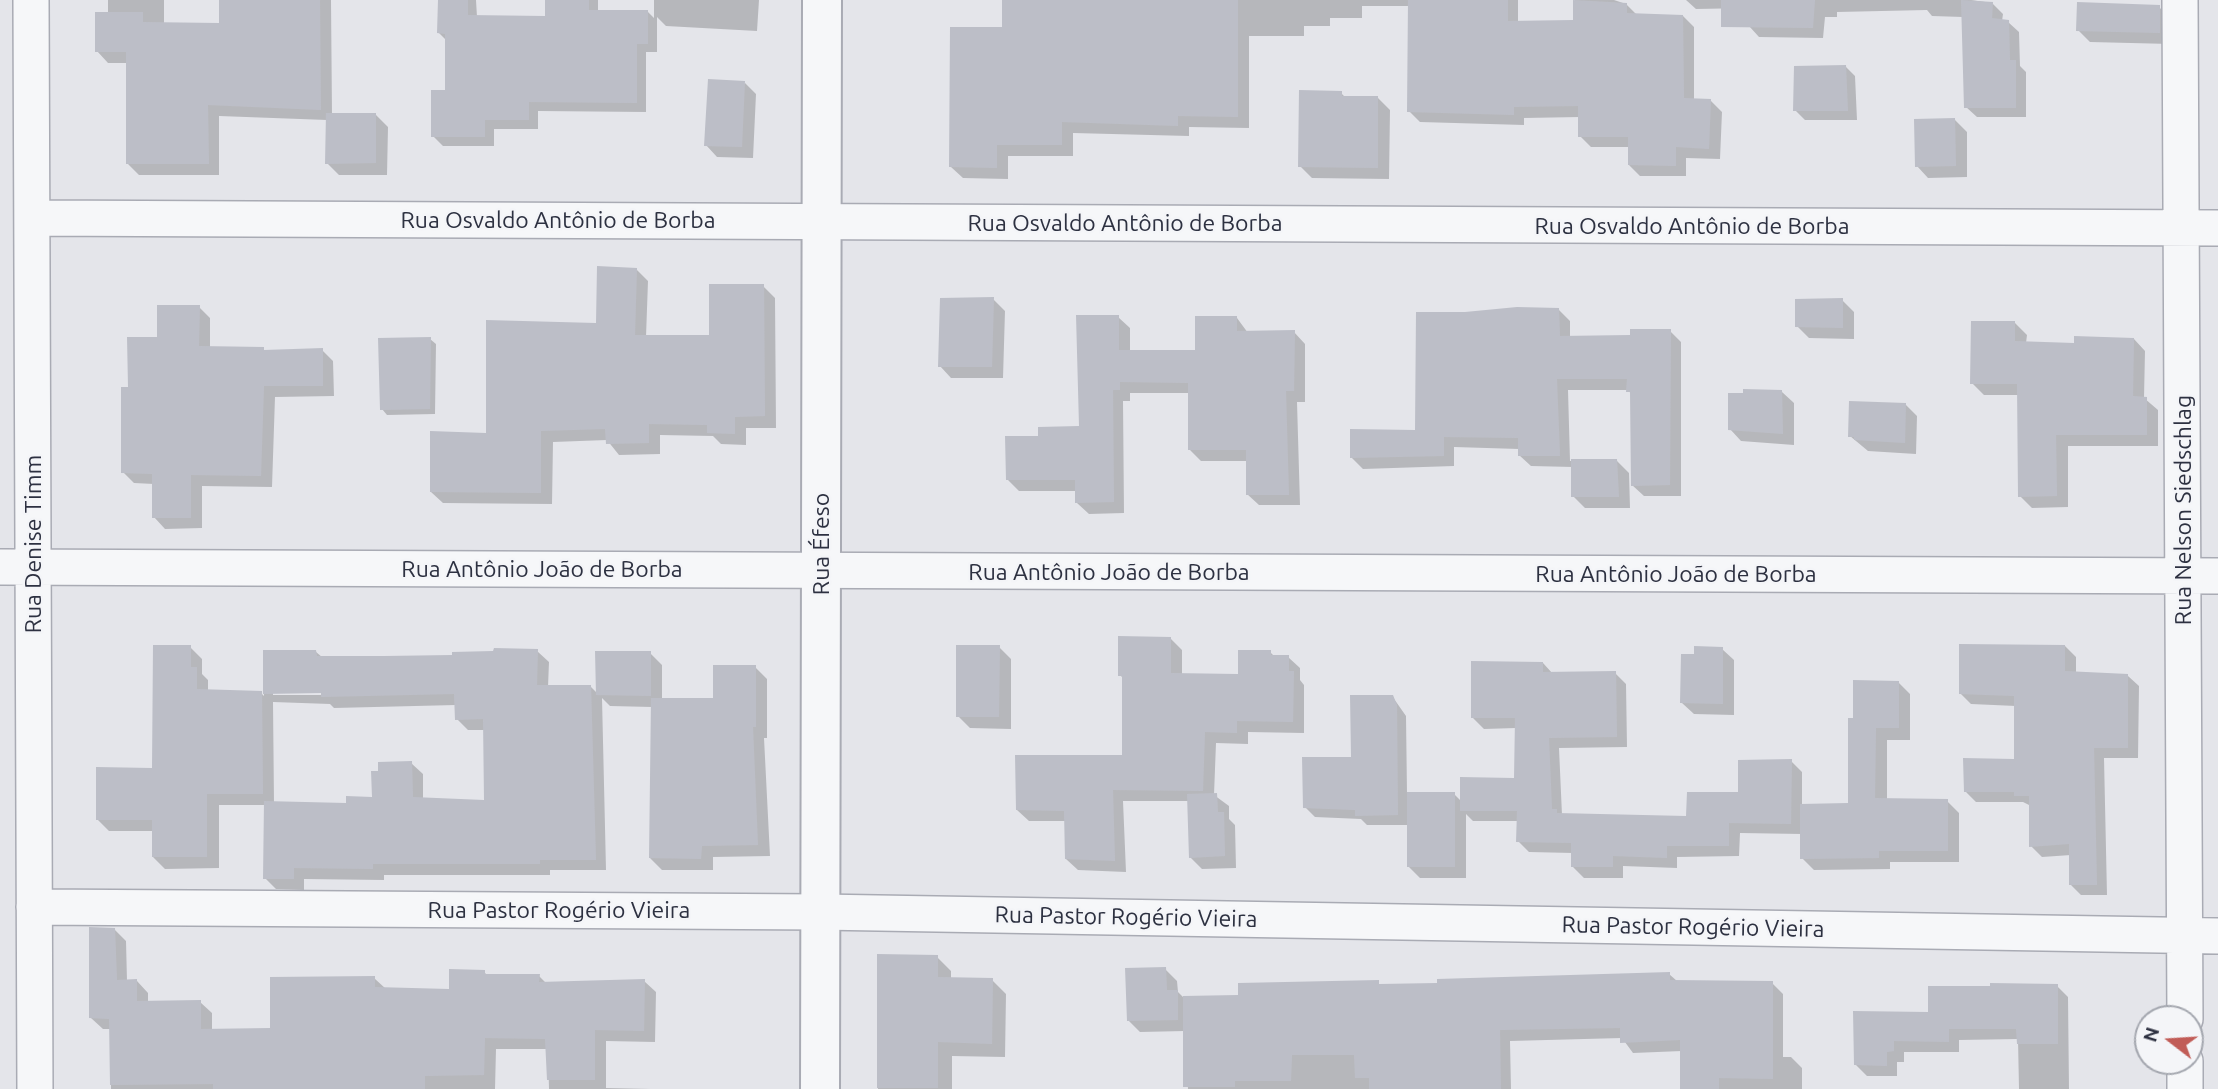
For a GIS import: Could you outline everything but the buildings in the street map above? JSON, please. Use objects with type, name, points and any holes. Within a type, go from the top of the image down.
[{"type":"street","name":"Rua Denise Timm","points":[[31,0],[32,218],[17,567],[34,907],[34,1089]]},
{"type":"street","name":"Rua Éfeso","points":[[820,1089],[822,0]]},
{"type":"street","name":"Rua Nelson Siedschlag","points":[[2180,0],[2183,576],[2201,936],[2188,1005]]},
{"type":"street","name":"Rua Osvaldo Antônio de Borba","points":[[32,218],[2218,228]]},
{"type":"street","name":"Rua Antônio João de Borba","points":[[17,567],[2218,576]]},
{"type":"street","name":"Rua Pastor Rogério Vieira","points":[[34,907],[820,912],[2201,936]]}]
